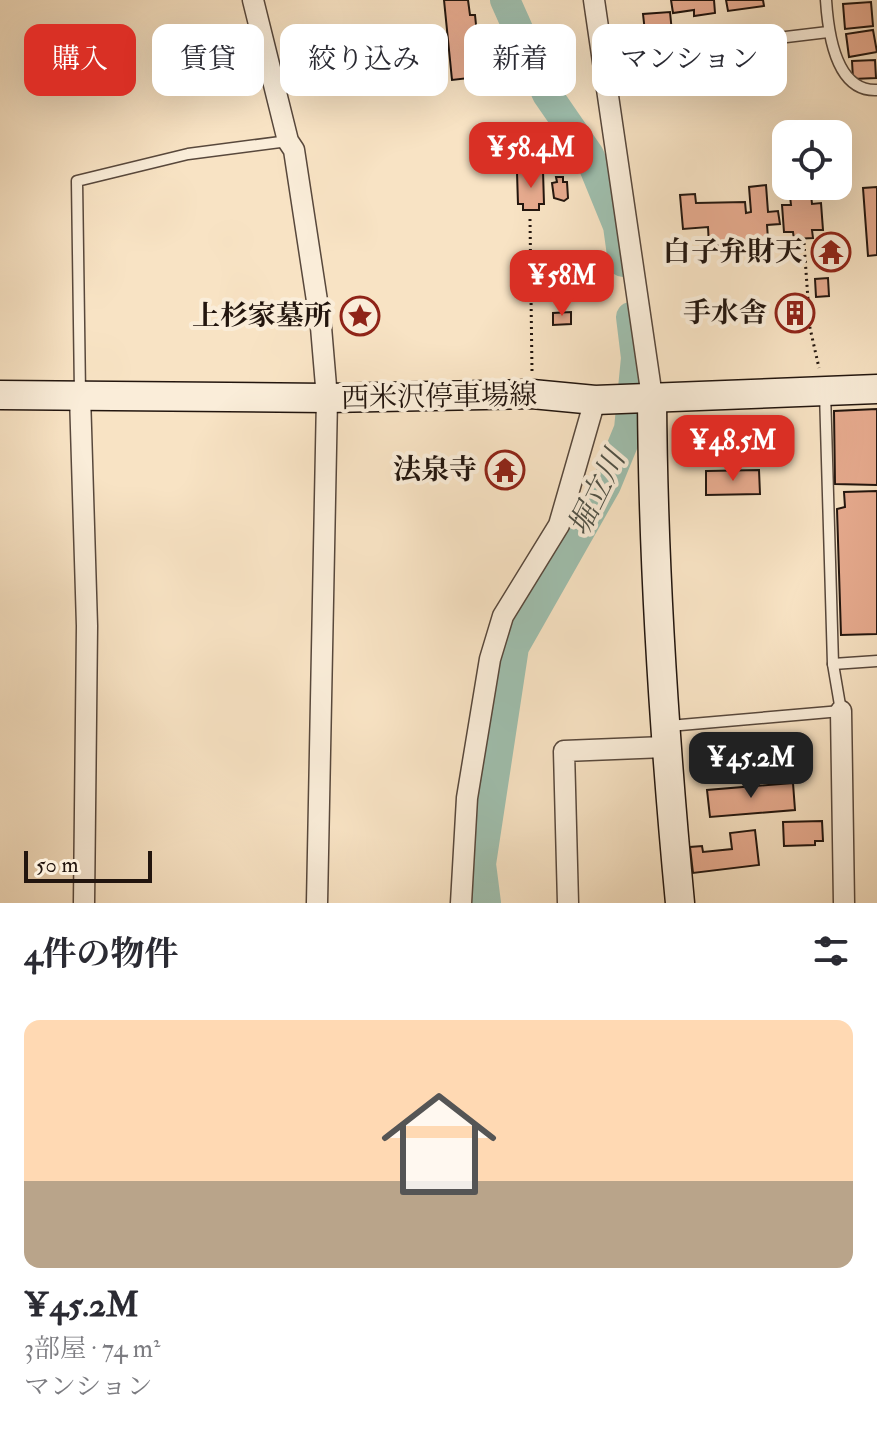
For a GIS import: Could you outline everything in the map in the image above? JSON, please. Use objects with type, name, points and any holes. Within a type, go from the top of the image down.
[{"type":"main road","name":"西米沢停車場線","points":[[0,395],[327,398],[532,394],[595,400],[877,389]]},
{"type":"main road","points":[[649,397],[664,737],[680,903]]},
{"type":"street","points":[[253,0],[288,141],[294,150],[317,298],[327,398],[317,903]]},
{"type":"street","points":[[594,0],[597,24]]},
{"type":"street","points":[[607,96],[649,397]]},
{"type":"street","points":[[80,395],[87,626],[84,903]]},
{"type":"street","points":[[461,903],[467,798],[490,659],[503,616],[559,525],[595,400]]},
{"type":"street","points":[[841,711],[844,903]]},
{"type":"street","points":[[568,903],[564,751],[664,737]]},
{"type":"lane","points":[[826,0],[828,32],[845,76],[866,91],[877,90]]},
{"type":"lane","points":[[787,37],[828,32]]},
{"type":"lane","points":[[80,395],[77,181],[188,154],[288,141]]},
{"type":"lane","points":[[664,737],[841,711],[833,664],[825,392]]},
{"type":"lane","points":[[833,664],[877,661]]},
{"type":"path","points":[[530,219],[532,394]]},
{"type":"path","points":[[804,243],[810,328],[825,392]]},
{"type":"building","points":[[444,0],[468,0],[470,15],[475,15],[476,24],[464,24],[464,79],[452,80]]},
{"type":"building","points":[[671,0],[714,0],[715,13],[694,16],[694,10],[673,13]]},
{"type":"building","points":[[726,0],[763,0],[764,6],[728,11]]},
{"type":"building","points":[[871,2],[873,26],[845,29],[843,4]]},
{"type":"building","points":[[670,12],[671,24],[644,24],[643,14]]},
{"type":"building","points":[[873,30],[877,52],[849,57],[846,34]]},
{"type":"building","points":[[875,60],[876,78],[853,79],[852,61]]},
{"type":"building","points":[[543,171],[544,204],[539,204],[539,210],[523,210],[523,204],[518,204],[517,172]]},
{"type":"building","points":[[556,177],[563,177],[563,182],[567,182],[568,198],[564,201],[554,198],[552,183],[557,182]]},
{"type":"building","points":[[766,185],[768,212],[778,211],[780,224],[767,225],[769,253],[742,255],[741,243],[709,246],[708,227],[683,229],[680,195],[695,194],[696,203],[745,202],[746,213],[751,212],[749,187]]},
{"type":"building","points":[[877,187],[877,255],[868,256],[863,188]]},
{"type":"building","points":[[790,200],[821,203],[823,230],[812,230],[813,238],[794,239],[793,232],[784,232],[782,205],[791,205]]},
{"type":"building","points":[[828,278],[829,296],[816,297],[815,279]]},
{"type":"building","name":"手水舎","points":[[799,308],[800,317],[791,318],[790,309]]},
{"type":"building","points":[[571,312],[571,324],[553,325],[553,313]]},
{"type":"building","points":[[877,409],[877,485],[835,484],[834,411]]},
{"type":"building","points":[[759,470],[760,494],[706,495],[706,471]]},
{"type":"building","points":[[877,491],[877,634],[841,635],[837,509],[845,507],[844,492]]},
{"type":"building","points":[[793,783],[795,810],[710,817],[707,790]]},
{"type":"building","points":[[822,821],[823,841],[815,841],[815,845],[784,846],[783,822]]},
{"type":"building","points":[[755,830],[759,865],[693,873],[690,847],[702,846],[703,852],[732,849],[730,833]]},
{"type":"waterway","name":"堀立川","points":[[505,0],[547,94],[589,155],[618,226],[623,262]]},
{"type":"waterway","name":"堀立川","points":[[486,903],[481,864],[514,647],[606,485],[629,429],[636,358],[631,317]]},
{"type":"place","name":"白子弁財天","points":[[831,252]]},
{"type":"place","name":"手水舎","points":[[795,313]]},
{"type":"place","name":"上杉家墓所","points":[[360,316]]},
{"type":"place","name":"法泉寺","points":[[505,470]]}]
